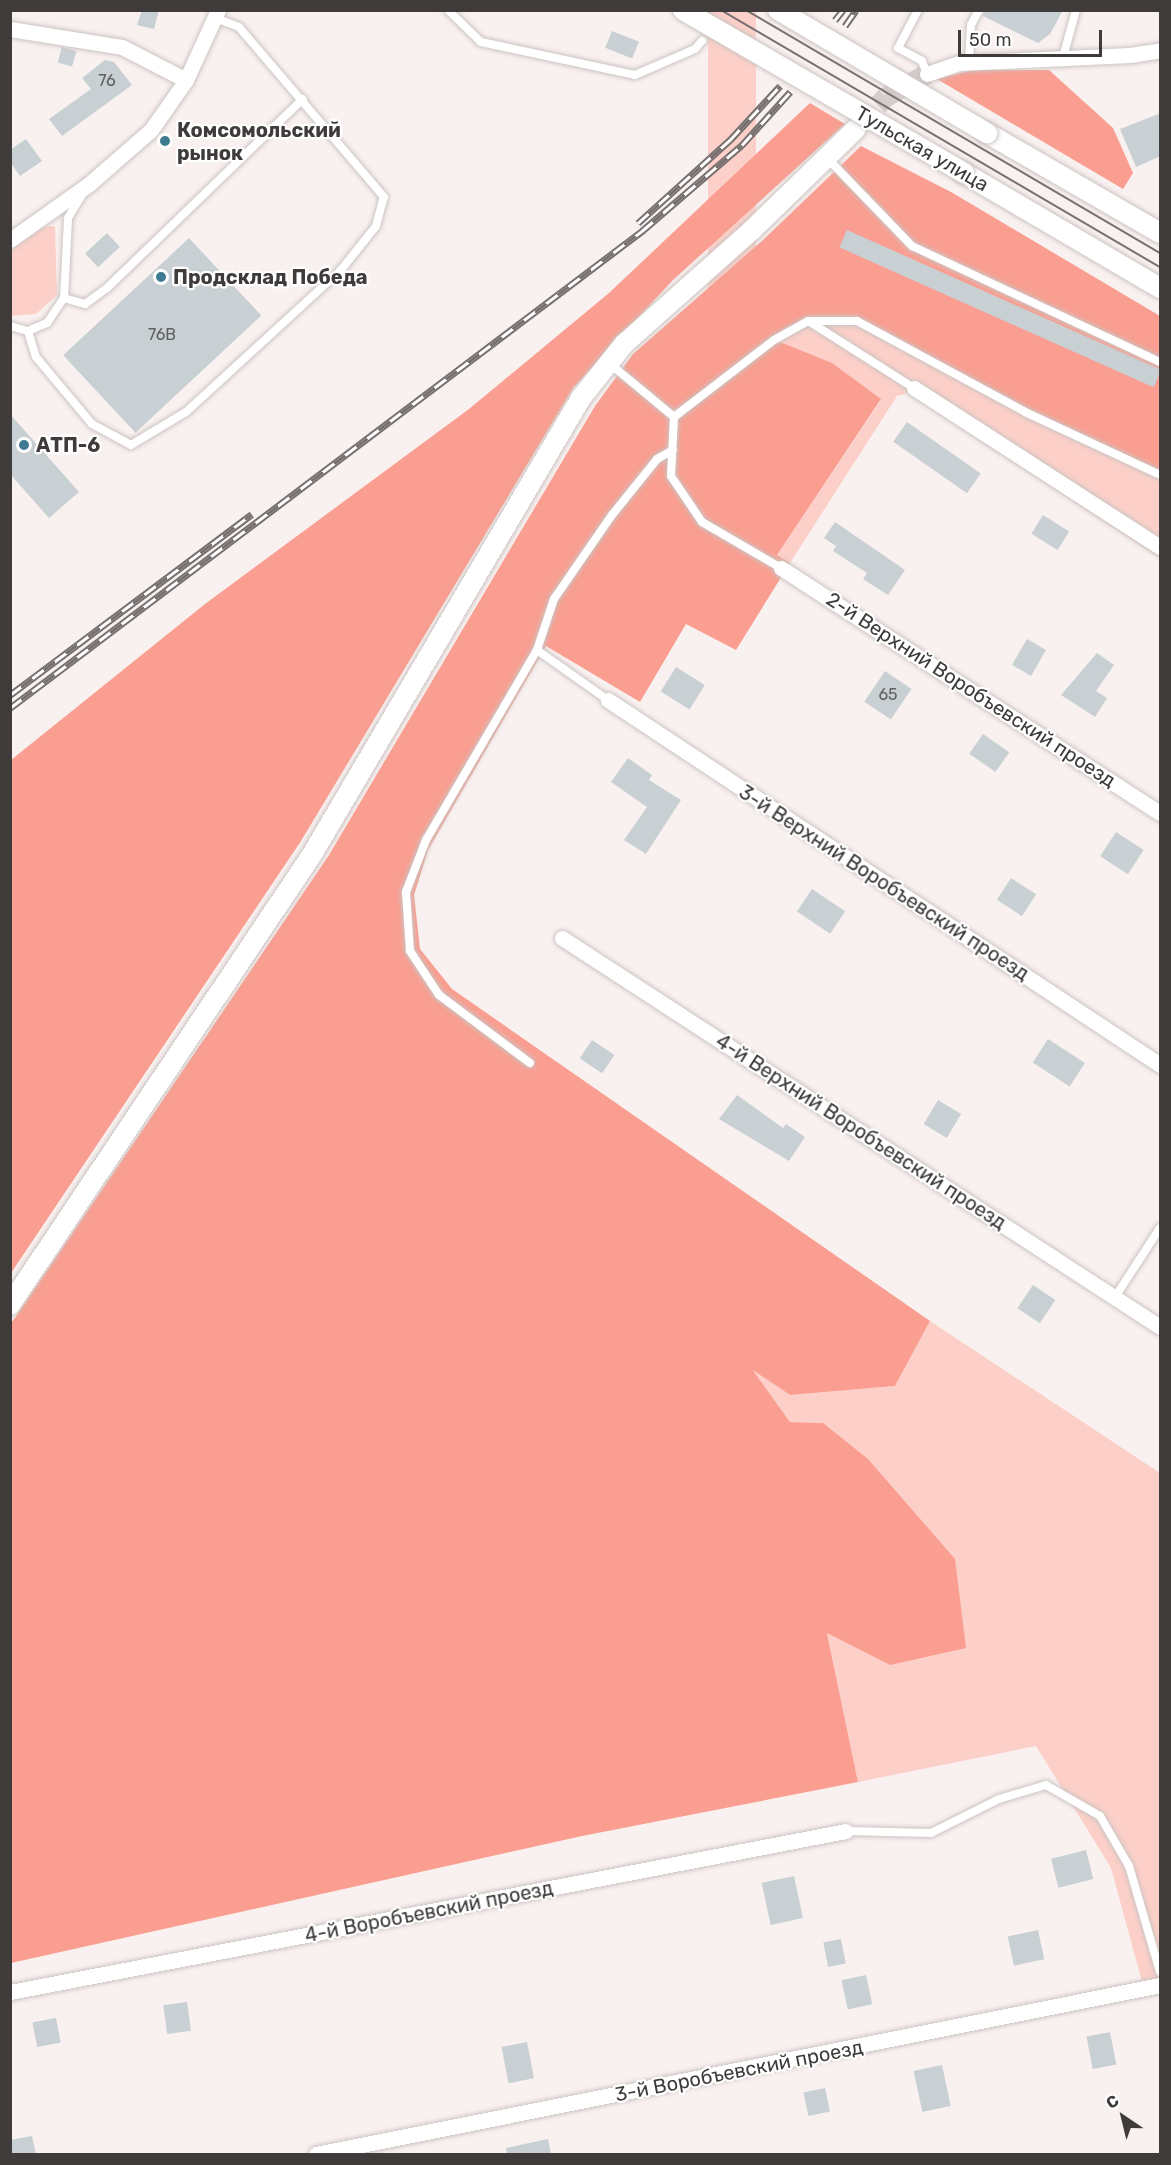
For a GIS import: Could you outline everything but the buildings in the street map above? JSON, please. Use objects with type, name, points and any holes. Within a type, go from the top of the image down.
[{"type":"street","name":"Тульская улица","points":[[683,10],[1161,288]]},
{"type":"street","points":[[778,10],[987,134],[1161,233]]},
{"type":"street","points":[[10,240],[89,184],[151,130],[186,81],[216,14]]},
{"type":"street","points":[[10,28],[122,47],[186,81]]},
{"type":"street","points":[[927,74],[969,62],[1161,50]]},
{"type":"street","points":[[10,1305],[313,853],[528,484],[609,363],[624,344],[856,129]]},
{"type":"street","points":[[914,388],[1161,547]]},
{"type":"street","name":"2-й Верхний Воробъевский проезд","points":[[781,568],[1161,813]]},
{"type":"street","name":"3-й Верхний Воробъевский проезд","points":[[608,700],[1161,1065]]},
{"type":"street","name":"4-й Верхний Воробъевский проезд","points":[[562,938],[1161,1327]]},
{"type":"street","name":"4-й Воробъевский проезд","points":[[10,1992],[846,1831]]},
{"type":"street","name":"3-й Воробъевский проезд","points":[[316,2154],[1161,1985]]},
{"type":"lane","points":[[448,10],[481,42],[634,75],[695,49],[702,41]]},
{"type":"lane","points":[[918,10],[898,48],[922,61],[927,74]]},
{"type":"lane","points":[[969,62],[971,25],[979,10]]},
{"type":"lane","points":[[1064,57],[1076,10]]},
{"type":"lane","points":[[28,331],[36,357],[92,424],[131,445],[186,412],[341,270],[376,226],[384,197],[303,99],[239,27],[216,14]]},
{"type":"lane","points":[[64,298],[85,304],[107,288],[303,99]]},
{"type":"lane","points":[[827,158],[912,246],[1161,362]]},
{"type":"lane","points":[[10,326],[28,331],[47,323],[64,298],[68,218],[89,184]]},
{"type":"lane","points":[[674,417],[774,340],[808,321],[857,321],[1025,412],[1161,475]]},
{"type":"lane","points":[[808,321],[914,388]]},
{"type":"lane","points":[[609,363],[674,417]]},
{"type":"lane","points":[[674,417],[671,476],[702,522],[781,568]]},
{"type":"lane","points":[[530,1063],[439,995],[410,951],[406,892],[426,840],[537,650],[554,599],[612,515],[657,459],[673,450]]},
{"type":"lane","points":[[537,650],[608,700]]},
{"type":"lane","points":[[1115,1297],[1161,1228]]},
{"type":"lane","points":[[846,1831],[931,1833],[999,1799],[1046,1785],[1100,1815],[1129,1866],[1161,1971]]},
{"type":"shaded area","points":[[708,11],[756,11],[756,534],[708,534]]},
{"type":"shaded area","points":[[972,70],[1049,70],[1113,128],[1133,173],[1123,189],[937,79]]},
{"type":"shaded area","points":[[810,103],[845,124],[673,280],[574,387],[301,841],[11,1273],[11,760],[205,604],[469,409],[609,293]]},
{"type":"shaded area","points":[[861,146],[951,192],[1160,316],[1160,475],[1025,412],[857,321],[808,321],[775,340],[832,363],[881,399],[777,555],[790,563],[736,650],[686,624],[640,702],[546,646],[428,850],[414,895],[420,949],[452,989],[930,1321],[895,1386],[790,1395],[753,1370],[790,1422],[823,1423],[868,1459],[955,1559],[966,1648],[890,1665],[827,1633],[858,1782],[582,1836],[11,1963],[10,1325],[329,855],[595,406],[633,354],[763,240]]},
{"type":"shaded area","points":[[55,226],[57,295],[36,314],[11,316],[11,250],[43,227]]},
{"type":"shaded area","points":[[808,321],[857,321],[1160,475],[1160,558],[908,393],[897,396],[790,563],[777,555],[881,400],[774,340]]},
{"type":"shaded area","points":[[930,1321],[1160,1473],[1160,1985],[1144,1989],[1111,1868],[1036,1746],[858,1782],[827,1632],[890,1665],[823,1423],[790,1422],[752,1368],[790,1395],[895,1386]]},
{"type":"tunnel","points":[[857,127],[886,97],[927,74]]},
{"type":"tram line","points":[[721,10],[1160,267]]},
{"type":"tram line","points":[[746,10],[1160,253]]},
{"type":"railway","points":[[835,20],[843,10]]},
{"type":"railway","points":[[845,26],[856,10]]},
{"type":"railway","points":[[638,223],[730,140],[780,86]]},
{"type":"railway","points":[[10,708],[642,231],[742,145],[790,92]]},
{"type":"railway","points":[[10,695],[252,514]]},
{"type":"place","name":"Комсомольский рынок","points":[[165,141]]},
{"type":"place","name":"Продсклад Победа","points":[[161,277]]},
{"type":"place","name":"АТП-6","points":[[24,445]]}]
